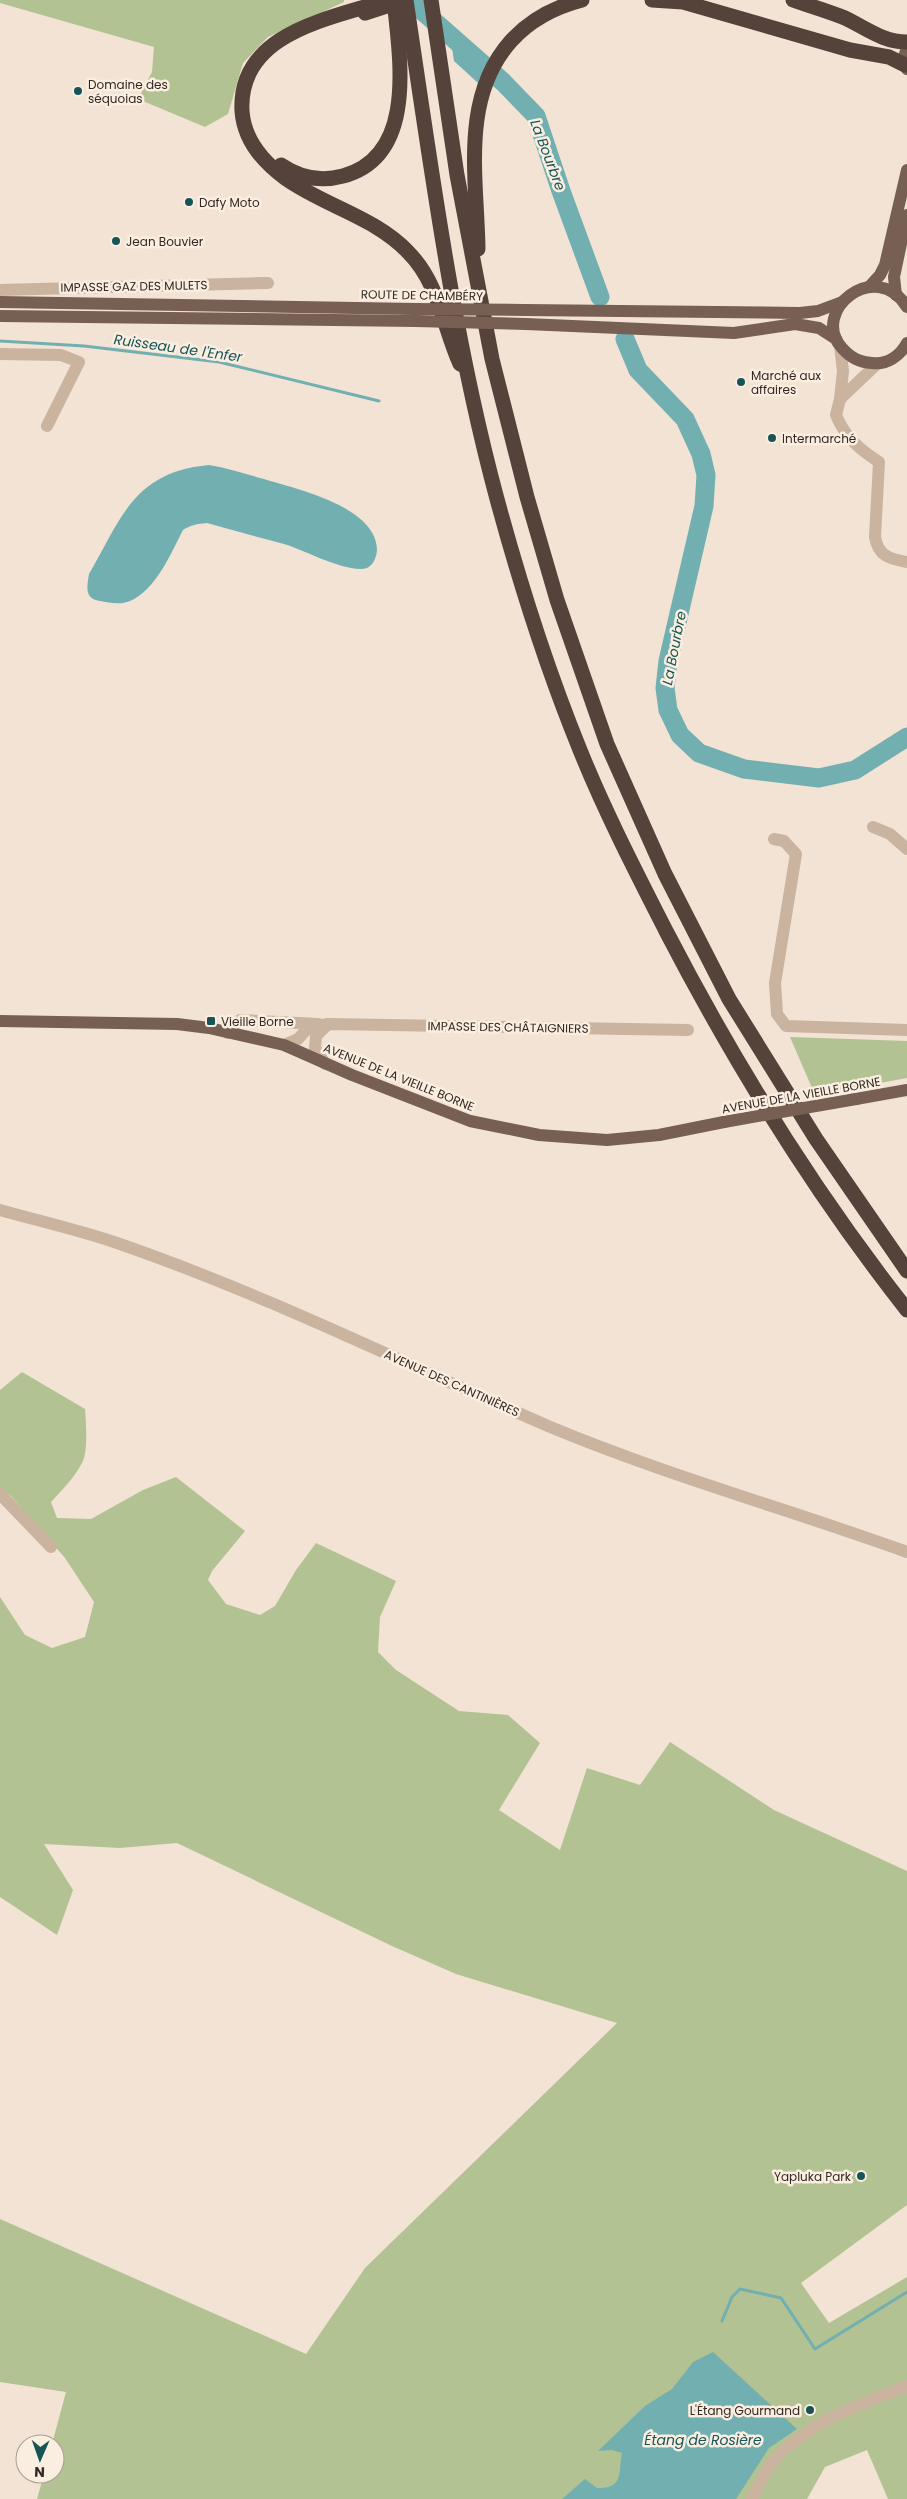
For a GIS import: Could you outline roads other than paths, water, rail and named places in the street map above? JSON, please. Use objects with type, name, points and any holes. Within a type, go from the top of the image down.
[{"type":"highway","points":[[386,0],[300,35],[276,50],[262,67],[252,88],[251,111],[254,130],[268,153],[292,171],[308,178],[335,179],[362,169],[382,152],[392,133],[397,113],[399,77],[395,8]]},
{"type":"highway","points":[[470,385],[450,342],[439,301],[428,277],[410,254],[374,226],[287,179],[267,164],[252,145],[243,122],[242,100],[246,80],[269,48],[296,29],[405,0],[470,385],[497,500],[534,621],[580,751],[641,882],[709,1013],[792,1151],[880,1276],[907,1310]]},
{"type":"highway","points":[[478,290],[475,136],[483,88],[496,60],[519,32],[551,11],[582,0]]},
{"type":"highway","points":[[652,0],[682,1],[850,50],[889,57],[906,67]]},
{"type":"highway","points":[[793,0],[832,12],[874,34],[893,41],[907,42]]},
{"type":"highway","points":[[432,5],[457,176],[492,359],[527,497],[562,617],[607,744],[665,874],[729,999],[816,1139],[907,1271]]},
{"type":"main road","points":[[906,67],[907,48]]},
{"type":"main road","points":[[869,287],[880,275],[885,265],[907,170]]},
{"type":"main road","points":[[896,294],[894,277],[907,215]]},
{"type":"main road","points":[[869,287],[888,290],[896,294],[907,307]]},
{"type":"main road","name":"ROUTE DE CHAMBÉRY","points":[[0,316],[415,315],[524,310],[800,313],[818,311],[842,302],[854,292],[869,287]]},
{"type":"main road","name":"ROUTE DE CHAMBÉRY","points":[[0,302],[415,315],[526,324],[734,333],[795,324],[819,328],[838,342],[850,357],[863,363],[877,364]]},
{"type":"main road","points":[[838,342],[835,319],[842,302]]},
{"type":"main road","points":[[877,364],[888,361],[907,345]]},
{"type":"main road","name":"AVENUE DE LA VIEILLE BORNE","points":[[0,1021],[177,1024],[228,1032],[284,1045],[326,1064],[470,1121],[539,1135],[607,1140],[660,1136],[724,1122],[907,1090]]},
{"type":"street","name":"IMPASSE GAZ DES MULETS","points":[[0,290],[268,283]]},
{"type":"street","points":[[838,342],[844,371],[836,415],[846,435],[861,450],[879,462],[875,537],[877,548],[884,556],[907,562]]},
{"type":"street","points":[[0,354],[61,355],[79,362],[47,426]]},
{"type":"street","points":[[840,399],[877,364]]},
{"type":"street","points":[[873,827],[890,834],[907,849]]},
{"type":"street","points":[[774,839],[784,841],[796,854],[775,983],[777,1014],[786,1026],[907,1030]]},
{"type":"street","points":[[228,1032],[240,1020],[328,1024]]},
{"type":"street","points":[[326,1064],[315,1048],[316,1036],[328,1024]]},
{"type":"street","name":"IMPASSE DES CHÂTAIGNIERS","points":[[284,1045],[298,1039],[308,1028],[328,1024],[688,1030]]},
{"type":"street","name":"AVENUE DES CANTINIÈRES","points":[[0,1210],[115,1242],[162,1259],[300,1316],[550,1426],[658,1468],[907,1552]]},
{"type":"street","points":[[0,1494],[51,1547]]},
{"type":"street","points":[[752,2499],[770,2465],[795,2442],[840,2413],[907,2386]]},
{"type":"water","points":[[449,28],[488,62],[478,83],[454,61]]},
{"type":"water","points":[[209,465],[295,488],[332,502],[349,511],[363,521],[373,534],[377,549],[376,557],[369,567],[359,569],[325,560],[284,544],[203,523],[183,530],[162,570],[139,596],[130,601],[119,603],[104,602],[91,598],[88,592],[89,574],[111,534],[133,501],[163,477],[184,469]]},
{"type":"water","name":"Étang de Rosière","points":[[713,2352],[797,2429],[769,2448],[736,2499],[562,2499],[585,2479],[597,2488],[606,2488],[616,2482],[620,2472],[622,2453],[612,2450],[598,2451],[645,2406],[672,2389],[693,2362]]},
{"type":"waterway","name":"La Bourbre","points":[[410,0],[503,82],[536,116],[600,297]]},
{"type":"waterway","name":"La Bourbre","points":[[625,339],[638,370],[685,419],[701,454],[706,475],[704,506],[668,661],[665,688],[668,710],[680,735],[699,753],[744,769],[819,778],[855,770],[907,737]]},
{"type":"waterway","name":"Ruisseau de l'Enfer","points":[[0,341],[84,346],[219,362],[379,401]]},
{"type":"waterway","points":[[722,2321],[732,2297],[740,2289],[781,2298],[815,2349],[907,2292]]},
{"type":"place","name":"Domaine des séquoias","points":[[78,91]]},
{"type":"place","name":"Dafy Moto","points":[[189,202]]},
{"type":"place","name":"Jean Bouvier","points":[[116,241]]},
{"type":"place","name":"Marché aux affaires","points":[[741,382]]},
{"type":"place","name":"Intermarché","points":[[772,438]]},
{"type":"place","name":"Vieille Borne","points":[[211,1021]]},
{"type":"place","name":"Yapluka Park","points":[[861,2176]]},
{"type":"place","name":"L'Étang Gourmand","points":[[810,2410]]}]
